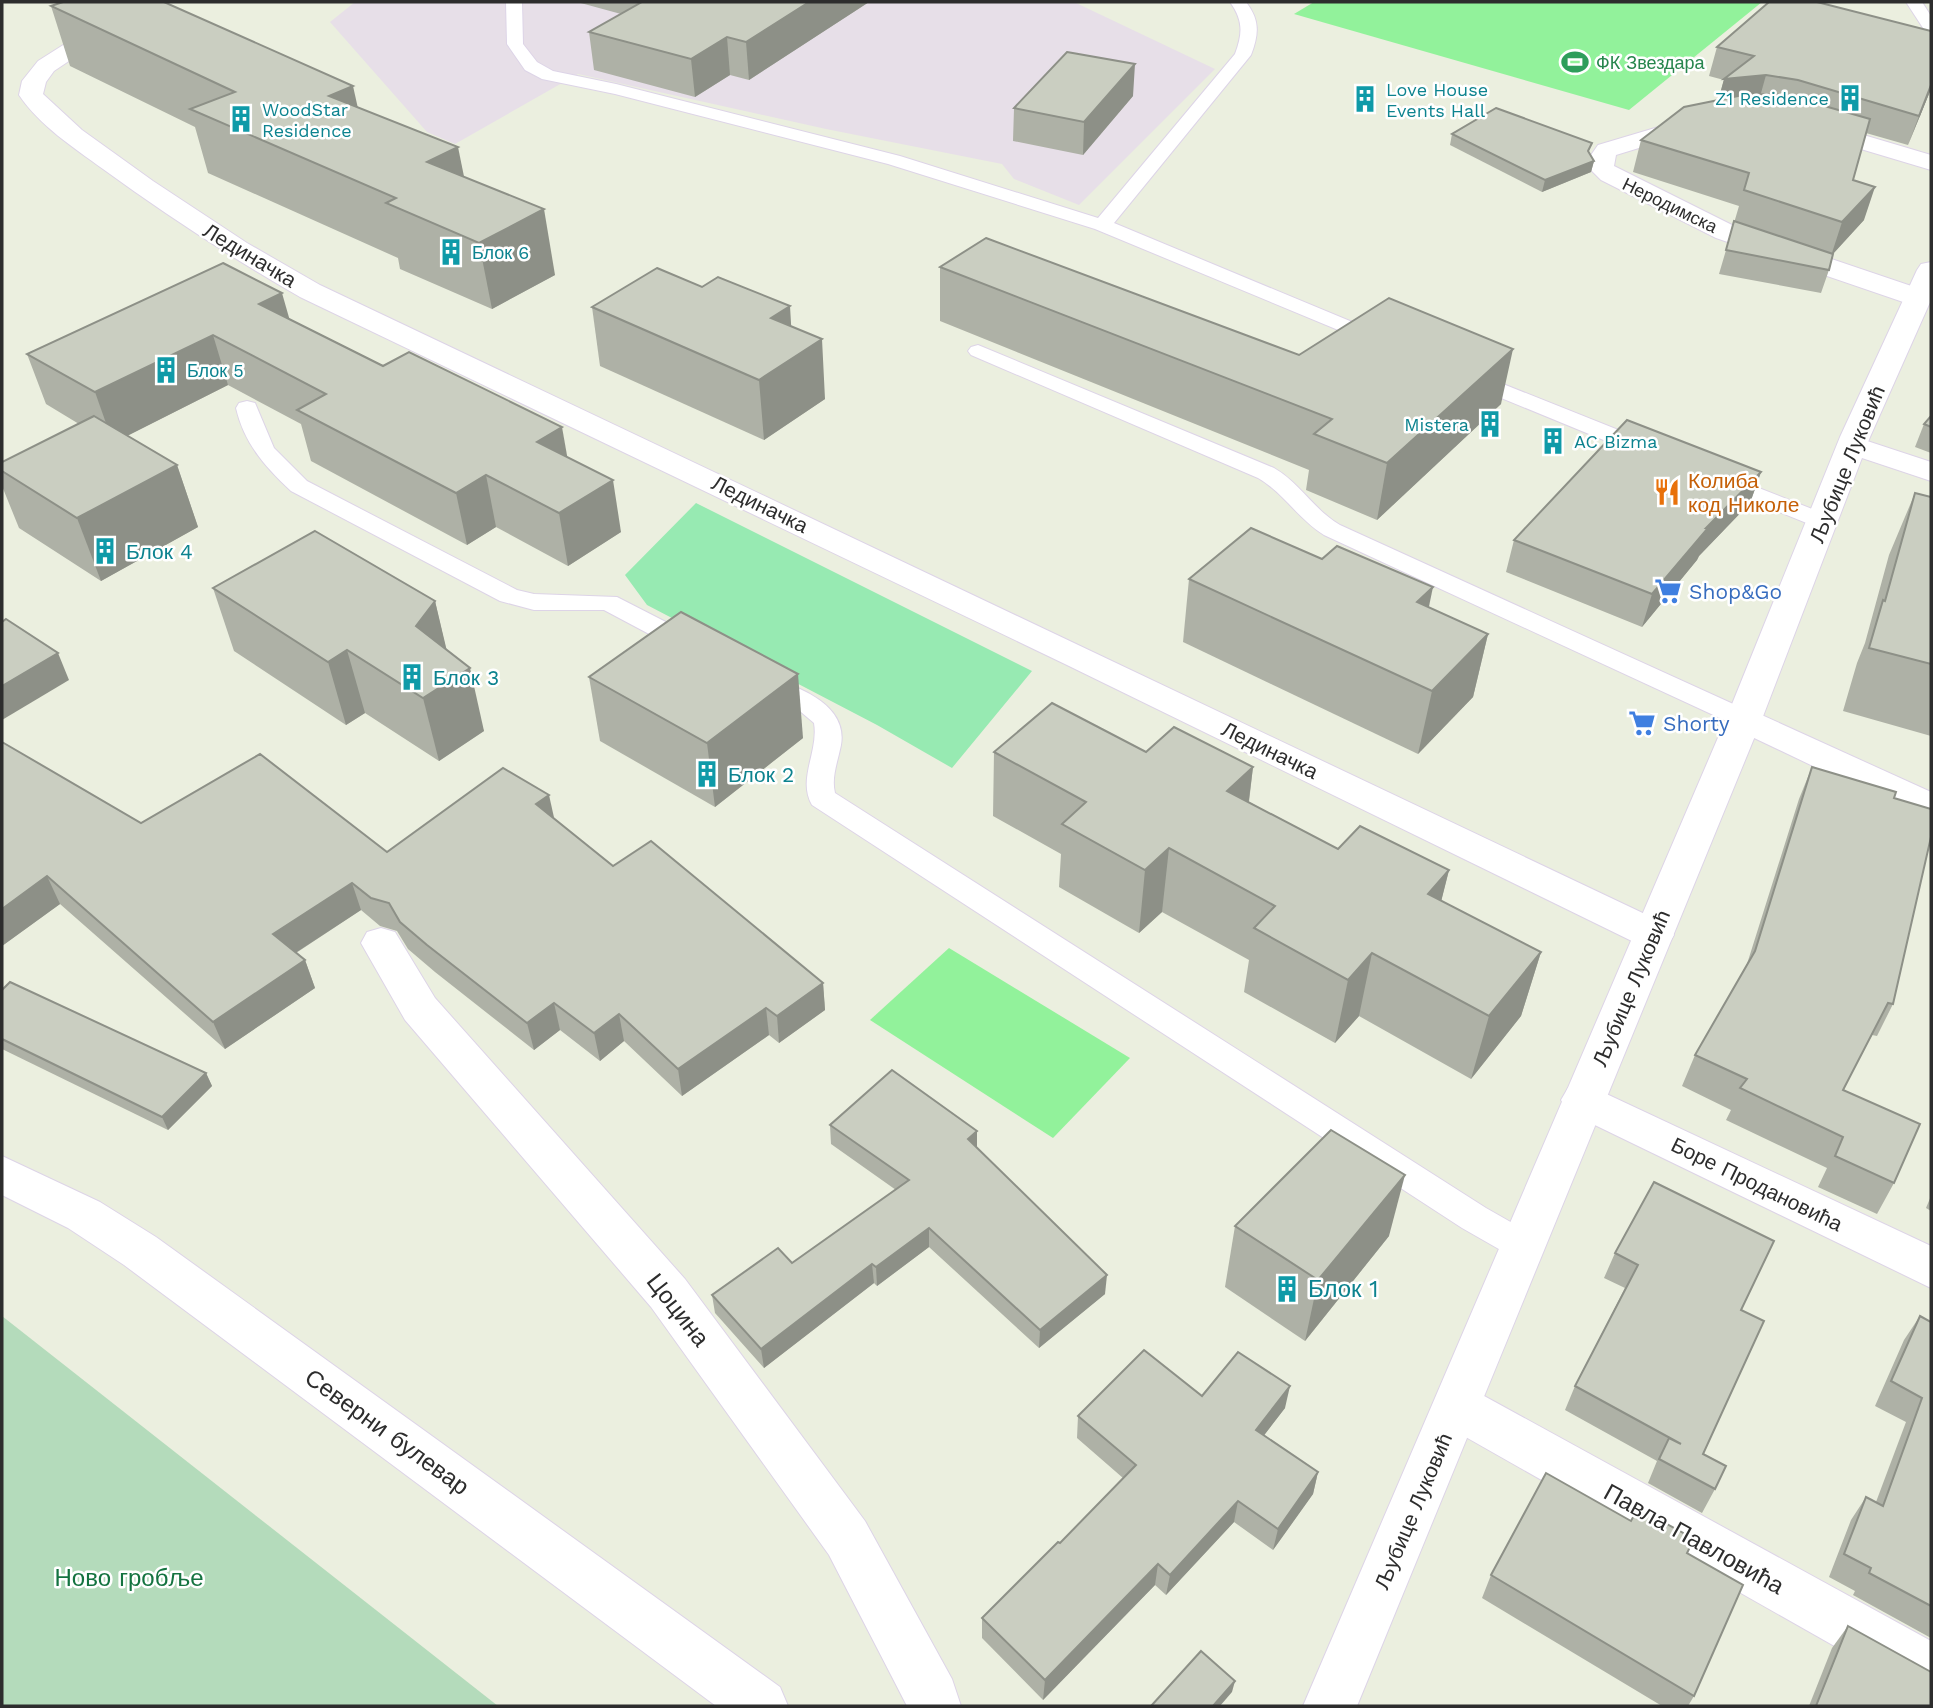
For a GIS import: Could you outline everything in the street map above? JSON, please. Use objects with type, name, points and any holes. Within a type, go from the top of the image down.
[{"type":"street","name":"Лединачка","points":[[146,2],[46,66],[34,81],[31,95],[41,108],[85,144],[237,250],[310,291],[1054,645],[1654,935]]},
{"type":"street","name":"Неродимска","points":[[1710,120],[1611,148],[1601,158],[1602,168],[1689,216],[1725,232],[1919,298]]},
{"type":"street","points":[[1793,121],[1931,163]]},
{"type":"street","name":"Љубице Луковић","points":[[1330,1706],[1458,1407],[1583,1100],[1744,719],[1852,445],[1931,270]]},
{"type":"street","points":[[1852,445],[1931,472]]},
{"type":"street","points":[[1744,719],[1931,807]]},
{"type":"street","name":"Цоцина","points":[[380,943],[420,1009],[668,1293],[839,1527],[933,1698],[934,1706]]},
{"type":"street","name":"Боре Продановића","points":[[1583,1100],[1931,1268]]},
{"type":"street","name":"Северни булевар","points":[[2,1174],[83,1215],[140,1251],[761,1706]]},
{"type":"street","name":"Павла Павловића","points":[[1458,1407],[1931,1671]]},
{"type":"lane","points":[[514,2],[515,44],[531,66],[548,75],[616,89],[894,160],[1102,225],[1403,349]]},
{"type":"lane","points":[[1102,225],[1242,54],[1250,34],[1249,16],[1238,2]]},
{"type":"lane","points":[[1914,2],[1931,28]]},
{"type":"lane","points":[[978,351],[1266,472],[1287,484],[1312,518],[1332,530],[1744,719]]},
{"type":"lane","points":[[1454,370],[1670,459]]},
{"type":"lane","points":[[247,408],[252,433],[278,467],[299,486],[509,596],[534,602],[608,602],[712,657]]},
{"type":"lane","points":[[1695,469],[1822,521]]},
{"type":"lane","points":[[748,676],[821,714],[828,723],[830,737],[817,786],[822,798],[1474,1218],[1523,1246]]},
{"type":"shaded area","points":[[355,2],[1074,2],[1215,69],[1079,205],[1014,179],[1002,164],[826,129],[578,74],[455,144],[427,132],[330,22]]},
{"type":"green space","name":"ФК Звездара","points":[[1314,2],[1762,2],[1629,110],[1294,14]]},
{"type":"green space","points":[[696,503],[1032,671],[952,768],[877,725],[647,605],[625,575]]},
{"type":"green space","points":[[949,948],[1130,1058],[1053,1138],[870,1020]]},
{"type":"green space","name":"Ново гробље","points":[[2,1316],[498,1706],[2,1706]]},
{"type":"building","points":[[63,2],[164,2],[353,86],[329,96],[458,147],[427,162],[544,209],[479,243],[386,203],[396,198],[190,109],[235,92],[51,6]]},
{"type":"building","points":[[642,2],[809,2],[746,42],[727,37],[691,59],[589,32]]},
{"type":"building","points":[[1769,2],[1817,2],[1931,31],[1931,85],[1919,116],[1798,80],[1766,75],[1724,79],[1754,56],[1717,47]]},
{"type":"building","points":[[1067,52],[1135,64],[1084,122],[1014,108]]},
{"type":"building","points":[[1748,94],[1786,95],[1870,119],[1853,180],[1875,187],[1842,222],[1744,190],[1749,173],[1641,140],[1684,107]]},
{"type":"building","points":[[1496,108],[1592,143],[1588,151],[1594,161],[1545,180],[1452,134]]},
{"type":"building","points":[[1734,221],[1833,254],[1829,270],[1726,250]]},
{"type":"building","points":[[986,238],[1299,355],[1389,298],[1513,349],[1387,463],[1314,434],[1332,419],[940,267]]},
{"type":"building","points":[[223,263],[282,293],[259,304],[383,366],[409,352],[562,427],[537,442],[613,480],[559,513],[486,475],[456,493],[297,410],[326,394],[213,335],[95,392],[27,354]]},
{"type":"building","points":[[657,268],[702,287],[718,277],[790,306],[771,318],[822,339],[759,380],[592,307]]},
{"type":"building","points":[[94,416],[177,465],[77,518],[2,471],[2,462]]},
{"type":"building","points":[[1931,416],[1931,427],[1924,424]]},
{"type":"building","points":[[1627,420],[1761,472],[1706,528],[1652,594],[1514,540]]},
{"type":"building","points":[[1915,493],[1931,497],[1931,664],[1869,648]]},
{"type":"building","points":[[1251,528],[1322,559],[1337,546],[1433,587],[1417,602],[1488,634],[1432,691],[1189,579]]},
{"type":"building","points":[[315,531],[435,601],[416,626],[470,668],[423,698],[347,650],[328,662],[213,588]]},
{"type":"building","points":[[681,612],[798,674],[707,743],[589,677]]},
{"type":"building","points":[[6,619],[58,653],[2,686],[2,622]]},
{"type":"building","points":[[1052,703],[1146,752],[1174,727],[1253,767],[1227,791],[1338,849],[1360,826],[1449,870],[1428,894],[1541,952],[1489,1016],[1372,953],[1348,980],[1254,928],[1275,906],[1169,848],[1145,870],[1062,824],[1086,802],[994,752]]},
{"type":"building","points":[[2,742],[141,823],[260,754],[387,852],[503,768],[549,795],[536,804],[613,866],[651,841],[823,983],[777,1016],[766,1008],[678,1069],[619,1014],[594,1033],[554,1003],[527,1023],[400,922],[389,903],[371,898],[352,883],[273,934],[305,960],[213,1022],[47,876],[2,909]]},
{"type":"building","points":[[1812,767],[1896,792],[1894,798],[1931,809],[1931,837],[1893,1004],[1888,1003],[1843,1090],[1920,1124],[1894,1183],[1835,1156],[1843,1137],[1740,1088],[1747,1079],[1695,1055],[1755,951]]},
{"type":"building","points":[[10,982],[206,1073],[162,1117],[2,1039],[2,990]]},
{"type":"building","points":[[892,1070],[977,1131],[968,1139],[1107,1275],[1040,1330],[929,1228],[876,1267],[872,1264],[761,1349],[712,1295],[778,1248],[792,1263],[909,1180],[830,1125]]},
{"type":"building","points":[[1331,1130],[1405,1175],[1318,1280],[1235,1226]]},
{"type":"building","points":[[1654,1182],[1774,1241],[1741,1310],[1764,1321],[1703,1454],[1726,1466],[1715,1489],[1659,1459],[1669,1438],[1681,1444],[1575,1386],[1638,1265],[1615,1253]]},
{"type":"building","points":[[1920,1316],[1931,1322],[1931,1606],[1869,1573],[1871,1568],[1844,1554],[1866,1497],[1883,1506],[1922,1398],[1891,1381]]},
{"type":"building","points":[[1144,1350],[1202,1396],[1238,1352],[1290,1386],[1256,1430],[1318,1472],[1278,1529],[1238,1501],[1170,1575],[1158,1564],[1045,1680],[982,1618],[1136,1465],[1078,1416]]},
{"type":"building","points":[[1546,1473],[1631,1521],[1638,1508],[1694,1539],[1687,1553],[1743,1585],[1694,1696],[1491,1575]]},
{"type":"building","points":[[1848,1626],[1931,1672],[1931,1706],[1816,1706]]},
{"type":"building","points":[[1201,1651],[1235,1681],[1213,1706],[1151,1706]]},
{"type":"place","name":"ФК Звездара","points":[[1575,62]]},
{"type":"place","name":"Z1 Residence","points":[[1850,98]]},
{"type":"place","name":"Love House Events Hall","points":[[1365,99]]},
{"type":"place","name":"WoodStar Residence","points":[[241,119]]},
{"type":"place","name":"Блок 6","points":[[451,252]]},
{"type":"place","name":"Блок 5","points":[[166,370]]},
{"type":"place","name":"Mistera","points":[[1490,424]]},
{"type":"place","name":"AC Bizma","points":[[1553,441]]},
{"type":"place","name":"Колиба код Николе","points":[[1667,492]]},
{"type":"place","name":"Блок 4","points":[[105,551]]},
{"type":"place","name":"Shop&Go","points":[[1668,591]]},
{"type":"place","name":"Блок 3","points":[[412,677]]},
{"type":"place","name":"Shorty","points":[[1642,723]]},
{"type":"place","name":"Блок 2","points":[[707,774]]},
{"type":"place","name":"Блок 1","points":[[1287,1289]]}]
